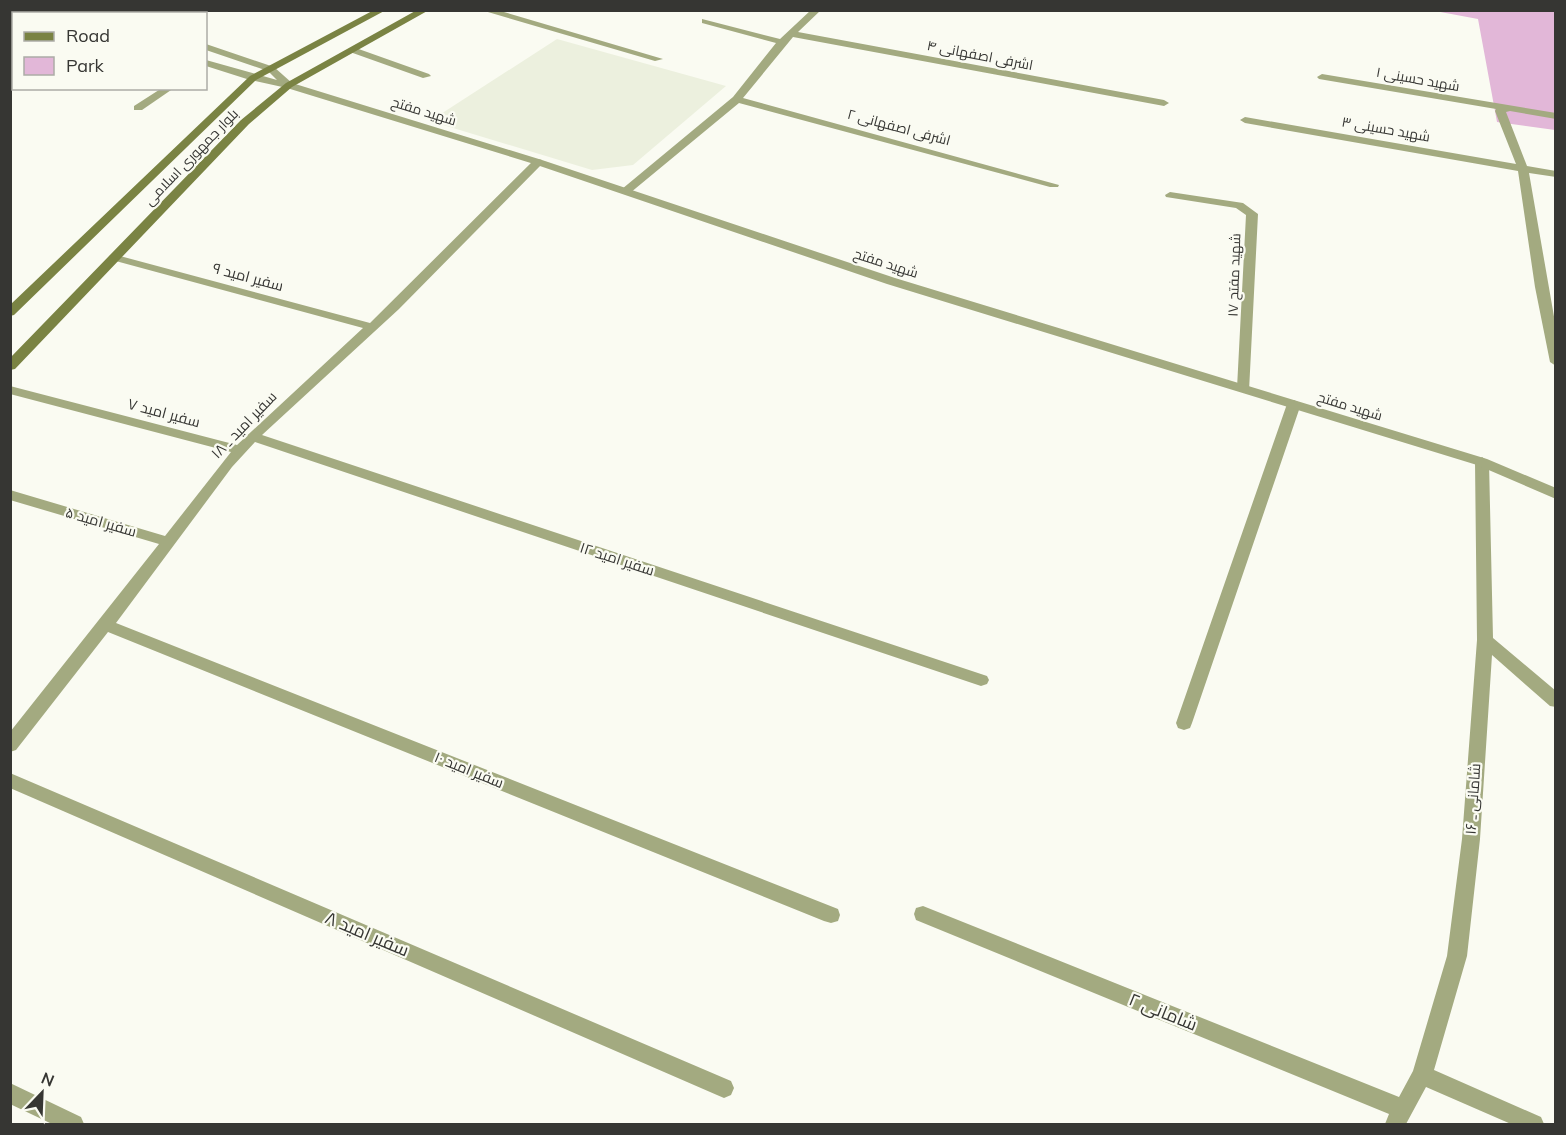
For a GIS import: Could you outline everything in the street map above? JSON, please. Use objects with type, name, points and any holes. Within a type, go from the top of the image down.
[{"type":"main road","name":"بلوار جمهوری اسلامی","points":[[10,312],[253,78],[382,10]]},
{"type":"main road","name":"بلوار جمهوری اسلامی","points":[[10,366],[245,122],[289,85],[426,10]]},
{"type":"street","points":[[485,10],[657,59]]},
{"type":"street","points":[[626,191],[737,99],[782,42],[817,10]]},
{"type":"street","points":[[705,21],[782,42]]},
{"type":"street","name":"اشرفی اصفهانی ۴","points":[[791,34],[1164,103]]},
{"type":"street","points":[[207,47],[271,69],[289,85]]},
{"type":"street","points":[[353,50],[426,76]]},
{"type":"street","name":"شهید مفتح","points":[[207,64],[253,78],[289,85],[538,162],[891,281],[1482,462],[1556,494]]},
{"type":"street","name":"شهید حسینی ۱","points":[[1322,77],[1556,116]]},
{"type":"street","points":[[138,108],[166,90]]},
{"type":"street","name":"اشرفی اصفهانی ۲","points":[[737,99],[1054,184]]},
{"type":"street","points":[[1509,108],[1500,111],[1523,168],[1541,287],[1556,362]]},
{"type":"street","name":"شهید حسینی ۳","points":[[1245,120],[1556,174]]},
{"type":"street","name":"سفیر امید ـ ۱۸","points":[[13,738],[106,626],[227,464],[372,327],[538,162]]},
{"type":"street","name":"شهید مفتح ۱۷","points":[[1170,195],[1239,205],[1252,214],[1244,388]]},
{"type":"street","name":"سفیر امید ۹","points":[[116,258],[372,327]]},
{"type":"street","points":[[1541,287],[1556,290]]},
{"type":"street","name":"سفیر امید ۷","points":[[10,390],[241,450]]},
{"type":"street","points":[[1184,723],[1294,404]]},
{"type":"street","name":"سفیر امید ۱۲","points":[[253,437],[981,680]]},
{"type":"street","name":"شامانی ـ ۱۶","points":[[1399,1117],[1422,1075],[1457,956],[1471,839],[1485,640],[1482,462]]},
{"type":"street","name":"سفیر امید ۵","points":[[10,495],[169,542]]},
{"type":"street","name":"سفیر امید ۱۰","points":[[106,626],[831,915]]},
{"type":"street","points":[[1485,640],[1556,701]]},
{"type":"street","name":"سفیر امید ۸","points":[[10,780],[724,1088]]},
{"type":"street","name":"شامانی ۲","points":[[923,914],[1399,1117]]},
{"type":"street","points":[[1422,1075],[1534,1125]]},
{"type":"street","points":[[10,1093],[74,1125]]},
{"type":"shaded area","points":[[557,39],[726,86],[633,165],[592,170],[430,121]]},
{"type":"green space","points":[[1435,11],[1555,11],[1555,130],[1497,122],[1478,19]]}]
